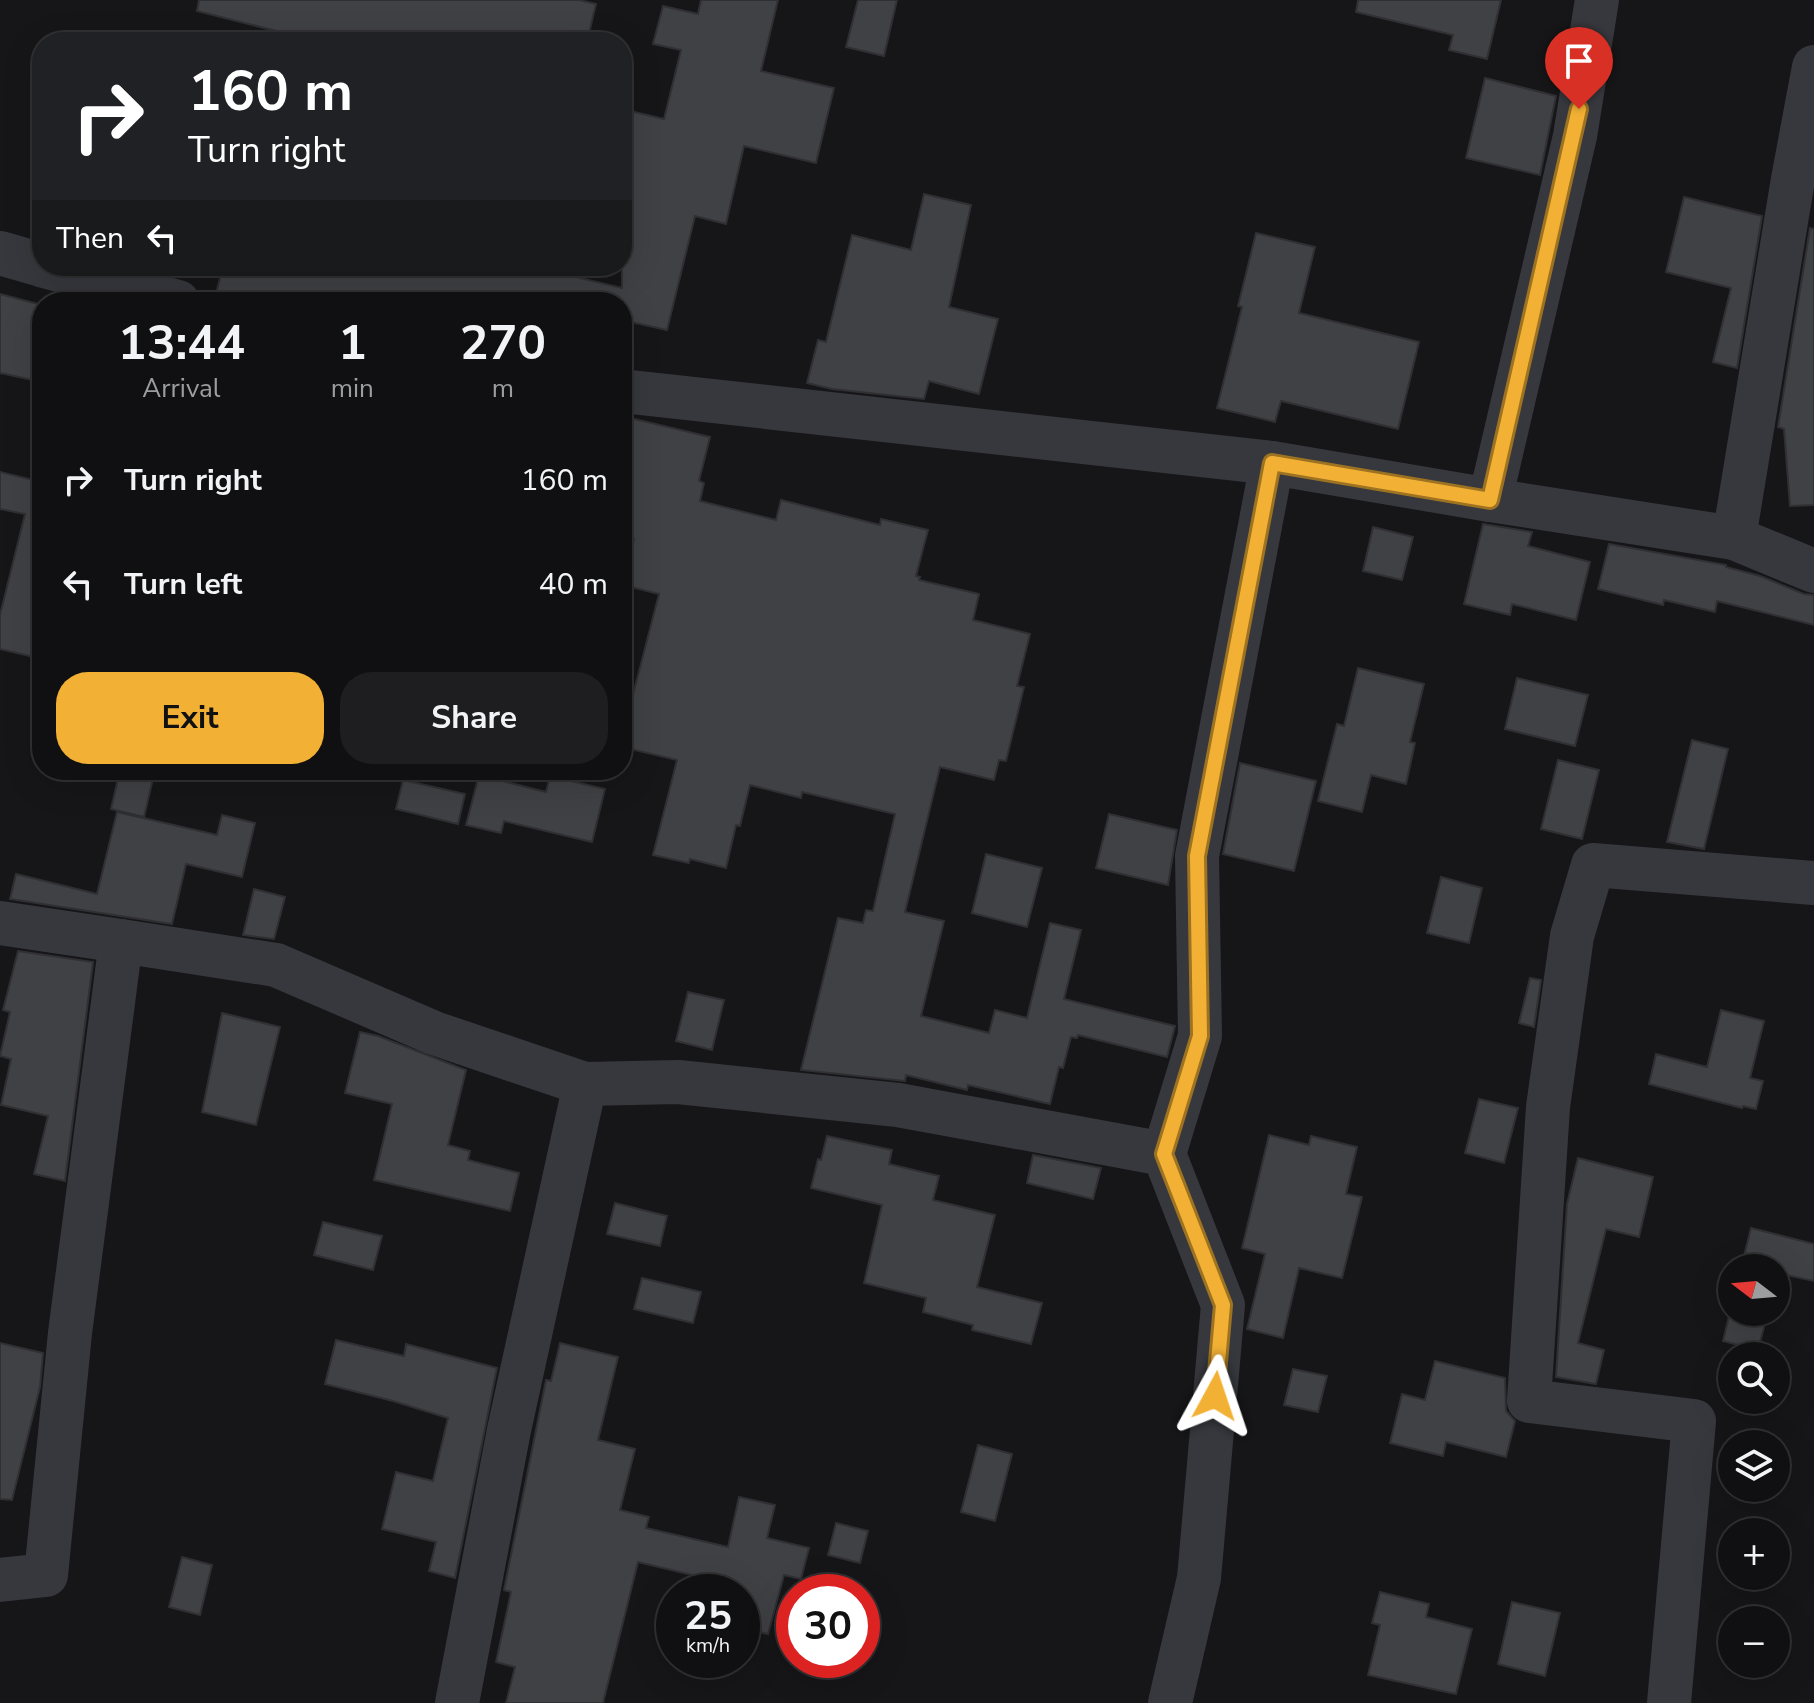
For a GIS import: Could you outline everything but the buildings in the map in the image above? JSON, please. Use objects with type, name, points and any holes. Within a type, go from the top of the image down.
[{"type":"street","points":[[1490,500],[1575,136],[1597,0]]},
{"type":"street","points":[[1734,538],[1814,67]]},
{"type":"street","points":[[0,253],[32,263]]},
{"type":"street","points":[[80,276],[140,292]]},
{"type":"street","points":[[632,392],[1272,463],[1734,538],[1814,571]]},
{"type":"street","points":[[1170,1703],[1199,1578],[1223,1305],[1164,1154],[1200,1036],[1197,856],[1272,463]]},
{"type":"street","points":[[1669,1703],[1694,1421],[1529,1401],[1548,1107],[1572,936],[1593,865],[1814,883]]},
{"type":"street","points":[[0,923],[276,965],[434,1033],[585,1084],[678,1082],[898,1105],[1164,1154]]},
{"type":"street","points":[[0,1580],[46,1575],[70,1333],[121,941]]},
{"type":"street","points":[[457,1703],[509,1430],[585,1084]]},
{"type":"route","points":[[1215,1396],[1223,1305],[1164,1154],[1200,1036],[1197,856],[1272,463],[1490,500],[1579,109]]}]
